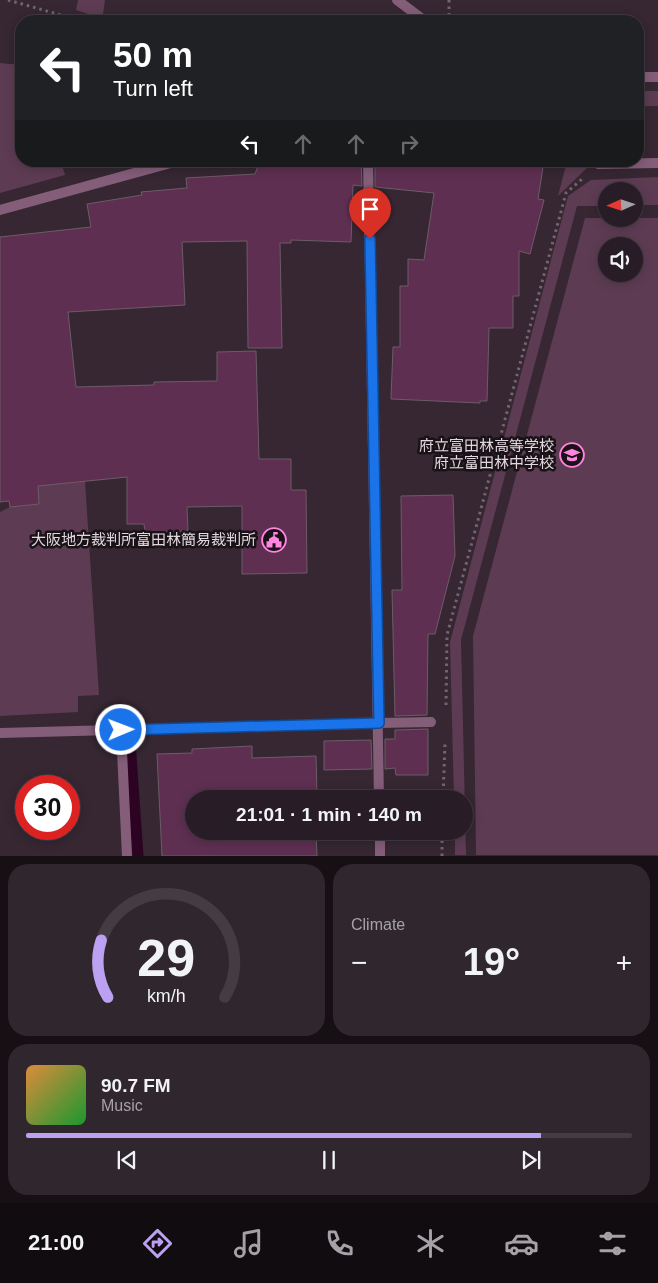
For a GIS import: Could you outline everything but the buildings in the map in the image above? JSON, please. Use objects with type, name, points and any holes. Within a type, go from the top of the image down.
[{"type":"street","points":[[397,0],[417,15]]},
{"type":"street","points":[[644,77],[658,77]]},
{"type":"street","points":[[644,163],[658,163]]},
{"type":"street","points":[[0,210],[156,167]]},
{"type":"street","points":[[368,167],[379,790]]},
{"type":"street","points":[[0,733],[431,722]]},
{"type":"street","points":[[121,730],[127,856]]},
{"type":"street","points":[[380,840],[380,856]]},
{"type":"path","points":[[8,0],[61,15]]},
{"type":"path","points":[[449,0],[450,15]]},
{"type":"path","points":[[443,790],[447,635],[566,193],[595,167]]},
{"type":"path","points":[[431,722],[445,721]]},
{"type":"path","points":[[442,840],[442,856]]},
{"type":"shaded area","points":[[78,0],[105,0],[103,15],[88,15],[76,10]]},
{"type":"shaded area","points":[[0,63],[15,64],[15,167],[63,167],[65,175],[0,193]]},
{"type":"shaded area","points":[[644,91],[658,91],[658,106],[644,106]]},
{"type":"shaded area","points":[[565,167],[588,167],[558,196]]},
{"type":"shaded area","points":[[658,177],[658,205],[643,205],[643,182],[598,182],[598,206],[577,206],[461,640],[464,790],[454,790],[450,642],[568,196],[591,180]]},
{"type":"shaded area","name":"府立富田林高等学校 府立富田林中学校","points":[[585,218],[598,218],[598,228],[642,228],[643,218],[658,218],[658,855],[476,855],[473,636]]},
{"type":"shaded area","points":[[85,481],[99,695],[78,696],[78,712],[0,716],[0,512],[10,507],[39,504],[38,486]]},
{"type":"shaded area","points":[[455,840],[466,840],[466,855],[455,855]]},
{"type":"waterway","points":[[130,741],[138,856]]},
{"type":"place","name":"府立富田林高等学校 府立富田林中学校","points":[[572,455]]},
{"type":"place","name":"大阪地方裁判所富田林簡易裁判所","points":[[274,540]]},
{"type":"route","points":[[121,730],[379,723],[370,239]]}]
